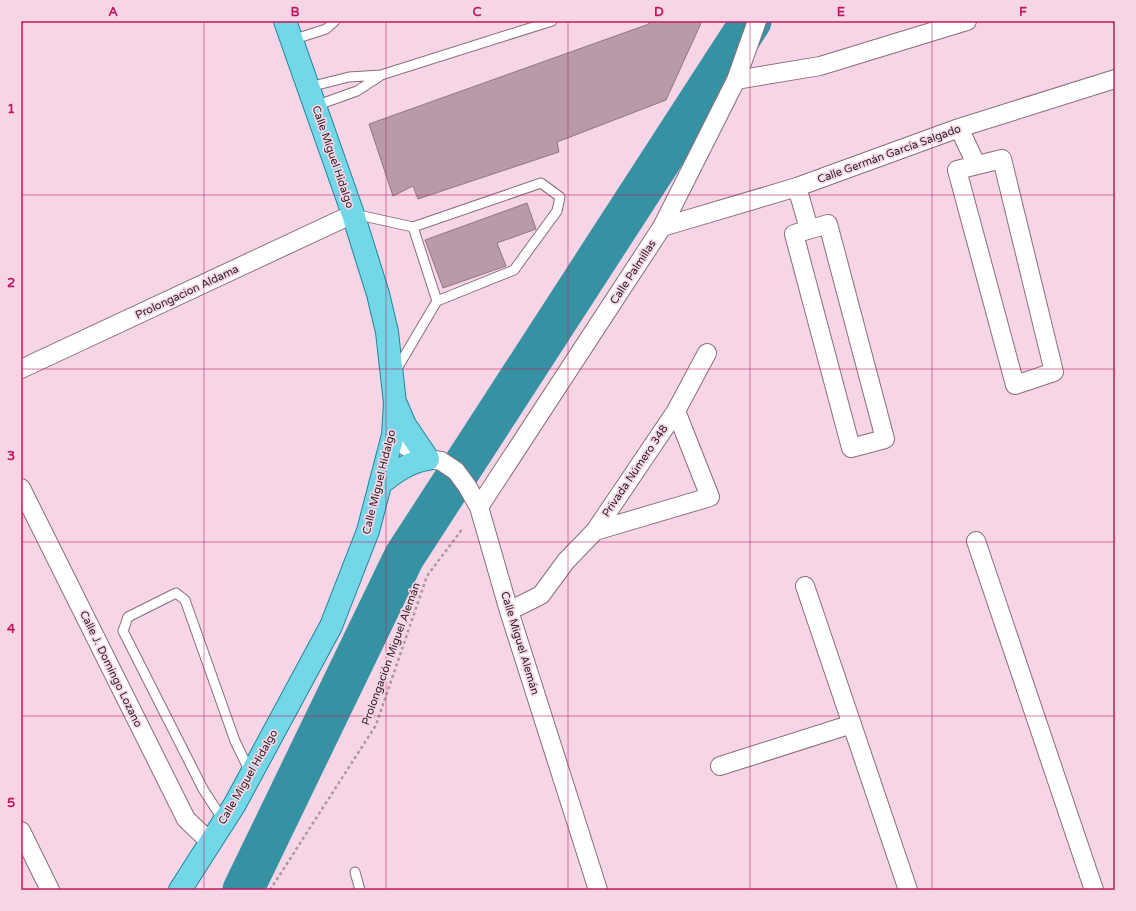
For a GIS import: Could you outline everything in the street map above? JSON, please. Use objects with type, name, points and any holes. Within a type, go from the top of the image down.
[{"type":"main road","name":"Calle Míguel Hidalgo","points":[[180,890],[251,776],[331,626],[368,531],[393,435],[395,403],[386,332],[378,294],[353,214],[289,31]]},
{"type":"main road","points":[[395,403],[405,425],[434,460]]},
{"type":"main road","points":[[380,484],[398,470],[419,461],[434,460]]},
{"type":"street","name":"Calle Palmillas","points":[[479,506],[662,227],[736,80],[757,21]]},
{"type":"street","points":[[736,80],[820,66],[967,21]]},
{"type":"street","name":"Calle Germán García Salgado","points":[[662,227],[797,188],[959,128],[1115,79]]},
{"type":"street","points":[[959,128],[976,164]]},
{"type":"street","points":[[1002,159],[1054,372],[1015,385],[957,170],[976,164],[1002,159]]},
{"type":"street","points":[[797,188],[809,229]]},
{"type":"street","name":"Prolongacion Aldama","points":[[22,366],[353,214]]},
{"type":"street","points":[[828,224],[885,439],[851,448],[794,234],[809,229],[828,224]]},
{"type":"street","name":"Privada Número 348","points":[[509,611],[541,595],[566,561],[595,532],[676,411],[707,353]]},
{"type":"street","name":"Privada Número 348","points":[[595,532],[710,497],[676,411]]},
{"type":"street","name":"Calle Miguel Alemán","points":[[393,435],[402,444],[456,472],[467,486],[479,506],[509,611],[598,890]]},
{"type":"street","name":"Calle J. Domingo Lozano","points":[[21,488],[186,819],[210,842]]},
{"type":"street","points":[[976,541],[1094,890]]},
{"type":"street","points":[[805,586],[908,890]]},
{"type":"street","points":[[720,766],[852,724]]},
{"type":"street","points":[[21,831],[50,890]]},
{"type":"lane","points":[[289,31],[326,29],[335,21]]},
{"type":"lane","points":[[312,97],[349,77],[381,75],[552,21]]},
{"type":"lane","points":[[312,97],[356,91],[381,75]]},
{"type":"lane","points":[[353,214],[413,227],[542,183],[560,197],[557,211],[514,270],[437,301],[392,377]]},
{"type":"lane","points":[[413,227],[437,301]]},
{"type":"lane","points":[[224,821],[203,789],[123,631],[128,617],[176,593],[184,600],[235,741],[251,776]]},
{"type":"lane","points":[[355,872],[360,890]]},
{"type":"path","name":"Prolongación Miguel Alemán","points":[[270,890],[376,725],[427,576],[479,506]]},
{"type":"building","points":[[648,21],[702,21],[666,100],[557,142],[559,152],[418,199],[413,186],[393,196],[369,124],[649,24]]},
{"type":"building","points":[[527,203],[536,229],[497,243],[506,266],[443,288],[425,240]]},
{"type":"waterway","points":[[243,890],[404,557],[751,21]]}]
